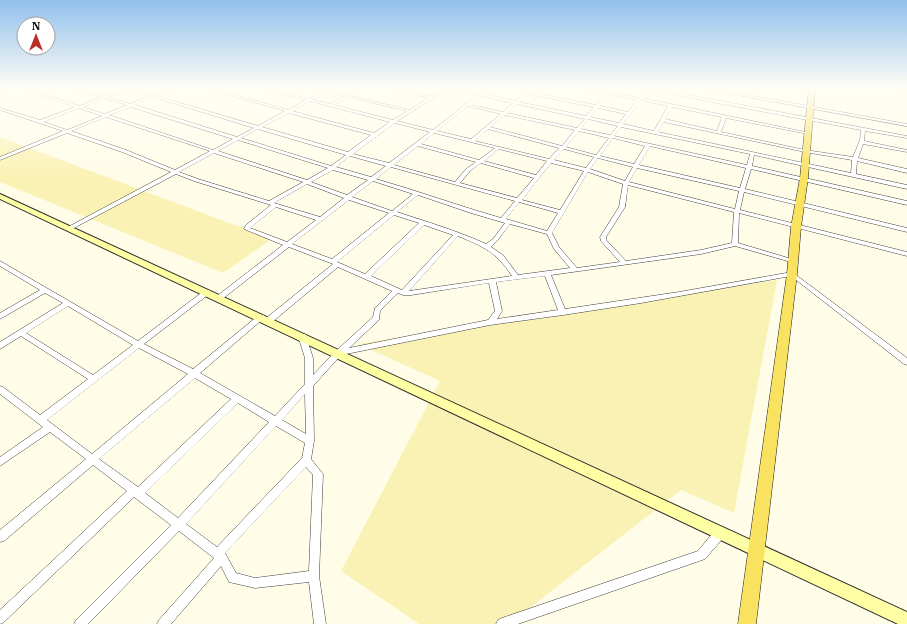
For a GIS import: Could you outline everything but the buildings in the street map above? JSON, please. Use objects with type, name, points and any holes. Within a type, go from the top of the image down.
[{"type":"main road","points":[[747,624],[792,274],[796,227],[804,178],[805,151],[810,118]]},
{"type":"street","points":[[27,118],[124,151],[174,172],[320,219]]},
{"type":"street","points":[[40,122],[50,118]]},
{"type":"street","points":[[0,159],[99,118]]},
{"type":"street","points":[[111,118],[161,133],[212,152],[307,182],[348,198],[424,222],[487,247],[504,260],[516,277]]},
{"type":"street","points":[[170,118],[416,194],[549,233],[560,253],[575,270]]},
{"type":"street","points":[[225,118],[561,212]]},
{"type":"street","points":[[70,228],[275,118]]},
{"type":"street","points":[[314,118],[375,135]]},
{"type":"street","points":[[378,118],[587,170],[626,183],[907,254]]},
{"type":"street","points":[[399,118],[332,168],[272,204],[248,226],[247,229],[335,263],[400,291],[411,293],[492,280],[701,252],[735,244],[793,261]]},
{"type":"street","points":[[219,298],[450,118]]},
{"type":"street","points":[[472,141],[498,118]]},
{"type":"street","points":[[529,118],[749,168],[804,178],[907,203]]},
{"type":"street","points":[[502,220],[536,177],[588,118]]},
{"type":"street","points":[[589,118],[907,187]]},
{"type":"street","points":[[549,233],[587,170],[625,118]]},
{"type":"street","points":[[719,132],[723,118]]},
{"type":"street","points":[[734,118],[808,133]]},
{"type":"street","points":[[825,118],[863,129],[907,138]]},
{"type":"street","points":[[850,118],[907,124]]},
{"type":"street","points":[[655,132],[662,120],[805,151],[855,159],[907,171]]},
{"type":"street","points":[[488,128],[636,166],[743,190],[907,230]]},
{"type":"street","points":[[853,175],[855,159],[862,142],[863,129]]},
{"type":"street","points":[[862,142],[907,151]]},
{"type":"street","points":[[417,144],[536,177]]},
{"type":"street","points":[[624,262],[603,240],[622,207],[626,183],[648,145]]},
{"type":"street","points":[[457,183],[468,170],[481,162],[498,148]]},
{"type":"street","points":[[735,244],[737,240],[735,231],[737,212],[752,154]]},
{"type":"street","points":[[0,537],[195,374],[335,263],[416,194]]},
{"type":"street","points":[[0,196],[907,620]]},
{"type":"street","points":[[367,276],[424,222]]},
{"type":"street","points":[[487,247],[495,240],[509,222]]},
{"type":"street","points":[[82,623],[178,525],[338,354],[376,318],[377,310],[400,291],[456,235]]},
{"type":"street","points":[[1,264],[139,345],[195,374],[310,441]]},
{"type":"street","points":[[547,273],[563,313]]},
{"type":"street","points":[[338,354],[490,322],[563,313],[732,286],[792,274],[907,362]]},
{"type":"street","points":[[490,322],[499,311],[492,280]]},
{"type":"street","points":[[0,316],[46,290]]},
{"type":"street","points":[[40,420],[207,292]]},
{"type":"street","points":[[0,346],[68,303]]},
{"type":"street","points":[[21,333],[94,380]]},
{"type":"street","points":[[163,624],[220,556],[306,460],[310,441],[310,385],[309,358],[302,336]]},
{"type":"street","points":[[0,390],[220,556],[233,578],[255,583],[314,576]]},
{"type":"street","points":[[0,618],[237,399]]},
{"type":"street","points":[[0,462],[50,427]]},
{"type":"street","points":[[306,460],[318,474],[314,576],[320,624]]},
{"type":"street","points":[[502,624],[570,599],[701,555],[720,533]]},
{"type":"sand","points":[[0,137],[272,239],[223,273],[0,182]]},
{"type":"sand","points":[[777,280],[734,513],[681,490],[509,624],[419,624],[341,571],[440,381],[358,344]]}]
